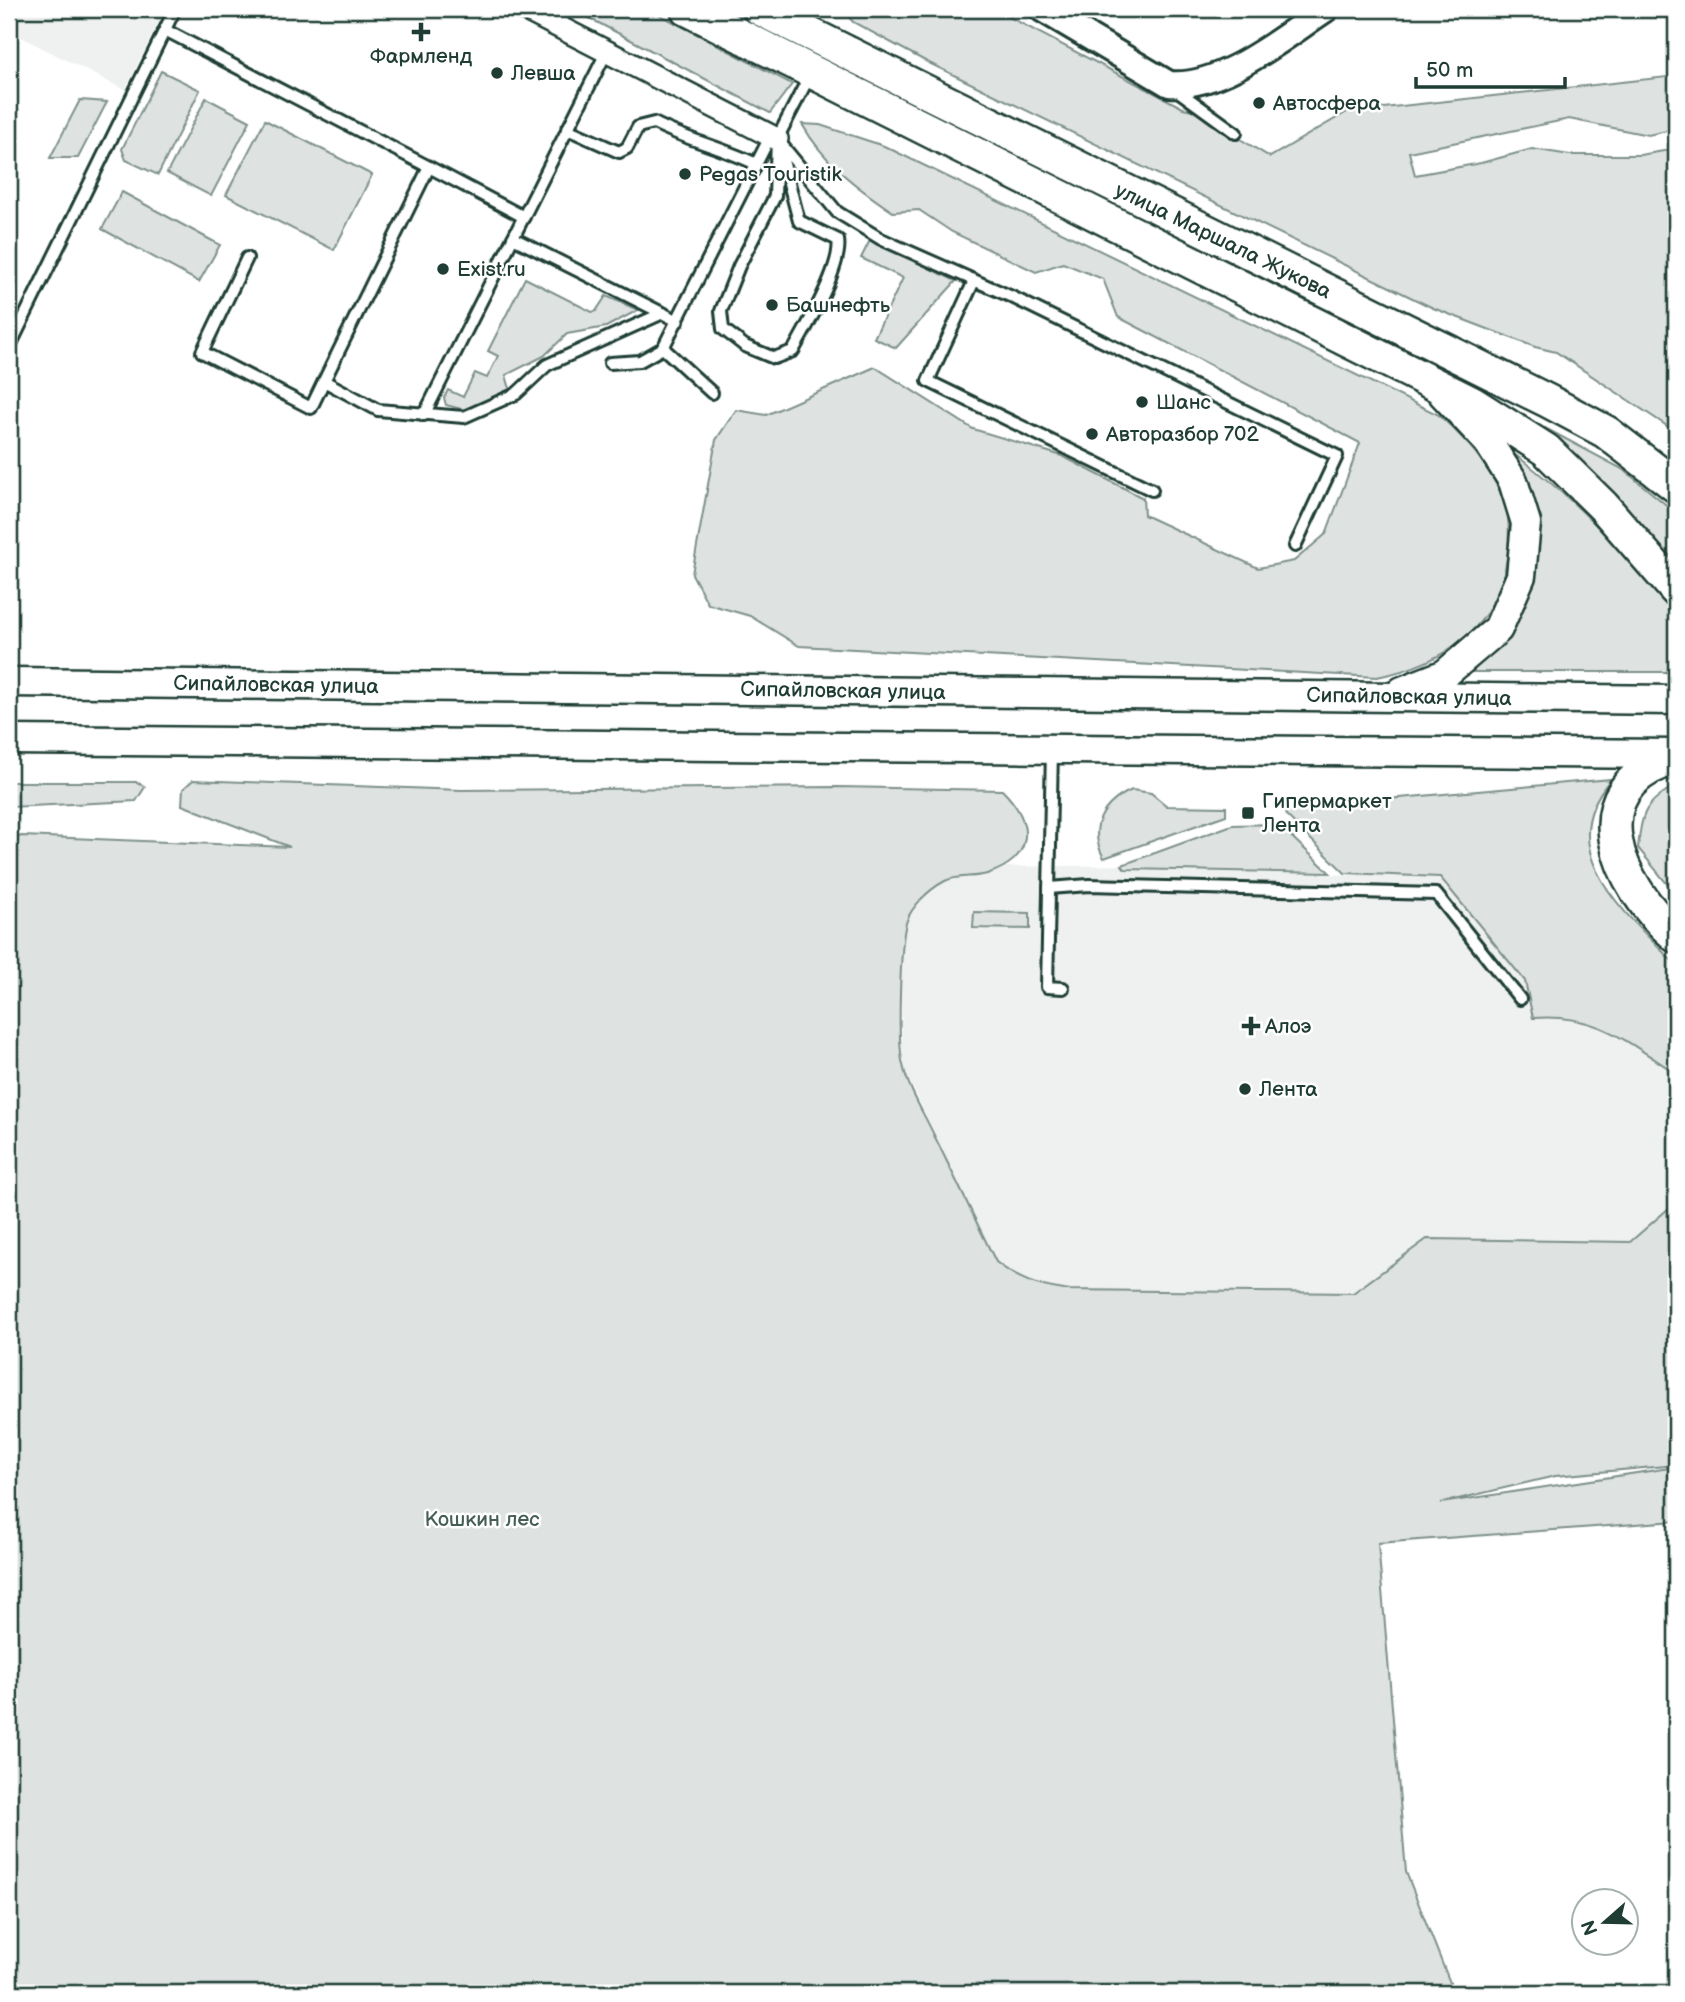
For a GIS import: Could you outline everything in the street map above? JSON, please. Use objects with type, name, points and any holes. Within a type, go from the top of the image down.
[{"type":"main road","name":"улица Маршала Жукова","points":[[687,9],[1472,403],[1546,450],[1603,506],[1676,590]]},
{"type":"main road","name":"улица Маршала Жукова","points":[[760,9],[1548,401],[1606,432],[1676,486]]},
{"type":"main road","points":[[798,9],[845,53]]},
{"type":"main road","points":[[1389,696],[1445,674],[1497,629],[1521,576],[1526,523],[1513,481],[1488,442],[1457,406],[1425,379]]},
{"type":"main road","name":"Сипайловская улица","points":[[9,682],[1676,700]]},
{"type":"main road","points":[[9,740],[1052,747],[1676,756]]},
{"type":"main road","points":[[1676,756],[1643,772],[1625,789],[1615,812],[1613,834],[1634,889],[1653,914],[1676,936]]},
{"type":"street","points":[[524,9],[774,137]]},
{"type":"street","points":[[1042,9],[1169,84],[1195,85],[1266,49],[1326,9]]},
{"type":"lane","points":[[9,348],[175,9]]},
{"type":"lane","points":[[165,30],[524,217]]},
{"type":"lane","points":[[424,415],[607,51]]},
{"type":"lane","points":[[610,363],[640,361],[663,348],[756,164],[811,73]]},
{"type":"lane","points":[[1169,84],[1236,133]]},
{"type":"lane","points":[[567,129],[619,152],[627,148],[638,127],[654,123],[684,138],[728,151],[756,164]]},
{"type":"lane","points":[[774,137],[799,221],[838,240],[840,248],[825,290],[793,351],[774,358],[745,346],[723,328],[721,311],[739,266],[775,195],[774,137]]},
{"type":"lane","points":[[774,137],[837,212],[881,239],[1337,456],[1295,546]]},
{"type":"lane","points":[[247,258],[202,352],[310,408],[429,167]]},
{"type":"lane","points":[[513,238],[678,321]]},
{"type":"lane","points":[[974,281],[928,381],[1152,490]]},
{"type":"lane","points":[[324,381],[368,407],[457,418],[480,411],[516,394],[547,365],[663,313]]},
{"type":"lane","points":[[663,348],[712,393]]},
{"type":"lane","points":[[1052,747],[1047,987],[1063,988]]},
{"type":"lane","points":[[1049,888],[1089,885],[1437,894],[1520,999]]},
{"type":"shaded area","points":[[9,9],[165,9],[125,90],[9,31]]},
{"type":"shaded area","points":[[1122,865],[1126,869],[1440,877],[1525,981],[1533,1018],[1574,1017],[1596,1023],[1676,1073],[1676,1202],[1630,1242],[1427,1239],[1353,1293],[1064,1290],[1037,1286],[1014,1277],[996,1262],[902,1065],[901,940],[908,918],[919,902],[947,880],[985,875],[1003,867]]},
{"type":"green space","points":[[572,9],[649,9],[792,84],[770,113]]},
{"type":"green space","points":[[842,9],[994,9],[1183,108],[1192,110],[1270,157],[1347,112],[1676,76],[1676,129],[1648,135],[1569,119],[1409,152],[1415,175],[1481,163],[1532,149],[1570,155],[1640,155],[1676,149],[1676,430],[1556,352],[1535,347],[1433,308],[927,62],[853,22]]},
{"type":"green space","points":[[161,71],[200,90],[158,175],[126,160],[122,149]]},
{"type":"green space","points":[[206,98],[250,121],[211,196],[167,173]]},
{"type":"green space","points":[[80,100],[107,102],[78,158],[50,158]]},
{"type":"green space","points":[[265,120],[372,175],[334,250],[226,195]]},
{"type":"green space","points":[[802,124],[820,125],[884,146],[1439,415],[1486,466],[1507,510],[1508,544],[1502,582],[1479,623],[1445,652],[1424,663],[1377,677],[799,646],[750,616],[708,604],[692,574],[716,440],[736,410],[766,415],[875,367],[973,429],[1062,456],[1143,498],[1144,515],[1258,568],[1294,561],[1326,534],[1360,443],[1118,317],[1103,279],[1063,263],[1036,272],[952,232],[919,210],[893,212],[842,173],[820,151]]},
{"type":"green space","points":[[122,192],[220,245],[199,282],[102,229]]},
{"type":"green space","points":[[870,240],[956,281],[896,348],[874,338],[903,278],[861,258]]},
{"type":"green space","points":[[525,278],[592,312],[596,311],[606,296],[638,310],[606,327],[567,334],[544,356],[506,375],[510,389],[465,410],[446,405],[444,398],[448,390],[463,397],[475,373],[487,378],[498,356],[488,351]]},
{"type":"green space","points":[[1545,428],[1624,470],[1676,513],[1676,565],[1619,501],[1543,432]]},
{"type":"green space","points":[[1510,451],[1556,487],[1598,527],[1676,615],[1676,672],[1458,672],[1529,580]]},
{"type":"green space","points":[[1611,779],[1594,806],[1588,831],[1591,856],[1602,880],[1618,903],[1676,965],[1676,1073],[1625,1040],[1593,1025],[1575,1020],[1533,1018],[1525,981],[1440,877],[1345,873],[1286,815],[1287,808]]},
{"type":"green space","name":"Кошкин лес","points":[[193,780],[461,790],[838,787],[1002,790],[1013,802],[1024,826],[1022,849],[1015,859],[987,874],[955,878],[939,884],[927,893],[908,917],[902,952],[901,1054],[912,1091],[996,1262],[1036,1284],[1064,1290],[1353,1293],[1427,1239],[1630,1242],[1676,1202],[1676,1465],[1555,1476],[1441,1503],[1676,1467],[1676,1521],[1378,1543],[1406,1872],[1454,1993],[9,1993],[9,839],[22,836],[290,847],[182,805],[183,789]]},
{"type":"green space","points":[[9,782],[137,782],[145,787],[136,801],[9,807]]},
{"type":"green space","points":[[1676,785],[1676,895],[1638,848],[1646,810],[1657,797]]},
{"type":"green space","points":[[1132,790],[1151,793],[1167,806],[1226,807],[1226,815],[1104,858],[1097,837],[1101,818],[1113,802]]},
{"type":"green space","points":[[1278,824],[1330,873],[1125,869],[1122,865],[1232,825]]},
{"type":"green space","points":[[974,912],[1030,913],[1030,929],[973,928]]},
{"type":"place","name":"Фармленд","points":[[421,32]]},
{"type":"place","name":"Левша","points":[[497,73]]},
{"type":"place","name":"Автосфера","points":[[1259,103]]},
{"type":"place","name":"Pegas Touristik","points":[[685,174]]},
{"type":"place","name":"Exist.ru","points":[[443,269]]},
{"type":"place","name":"Башнефть","points":[[772,305]]},
{"type":"place","name":"Шанс","points":[[1142,402]]},
{"type":"place","name":"Авторазбор 702","points":[[1092,434]]},
{"type":"place","name":"Гипермаркет Лента","points":[[1248,813]]},
{"type":"place","name":"Алоэ","points":[[1251,1026]]},
{"type":"place","name":"Лента","points":[[1245,1089]]}]
